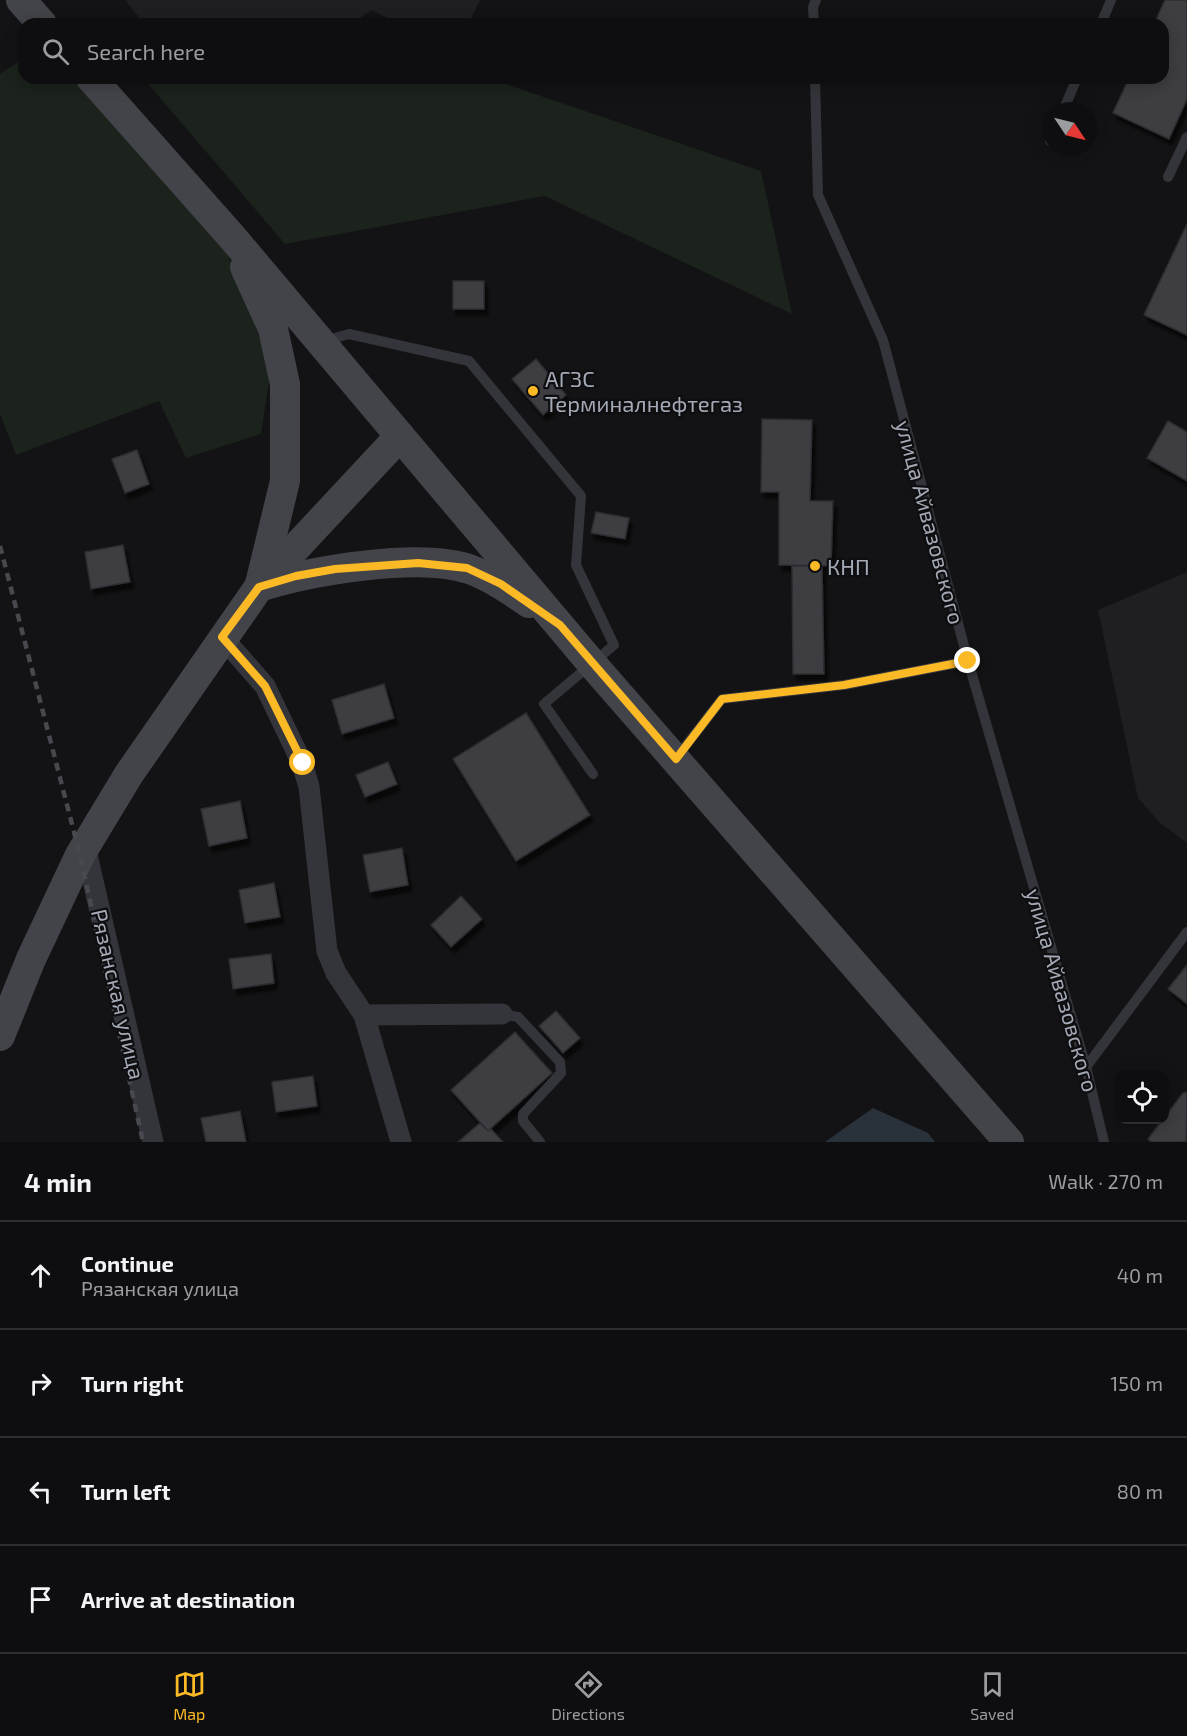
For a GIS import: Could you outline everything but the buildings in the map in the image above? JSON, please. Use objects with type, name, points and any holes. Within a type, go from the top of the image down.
[{"type":"main road","points":[[21,0],[37,18]]},
{"type":"main road","points":[[96,84],[232,237],[593,665],[1009,1142]]},
{"type":"main road","points":[[232,237],[273,329],[285,384],[285,481],[259,587]]},
{"type":"main road","points":[[0,1036],[31,959],[85,846],[129,774],[222,637],[259,587],[400,436]]},
{"type":"main road","points":[[259,587],[296,576],[335,569],[418,563],[467,568],[501,584],[560,625]]},
{"type":"street","points":[[222,637],[265,686],[303,763],[309,787],[327,951],[336,973],[364,1015],[401,1142]]},
{"type":"street","name":"Рязанская улица","points":[[85,846],[153,1142]]},
{"type":"street","points":[[364,1015],[502,1014]]},
{"type":"lane","points":[[814,18],[813,7],[816,0]]},
{"type":"lane","points":[[1104,18],[1111,0]]},
{"type":"lane","name":"улица Айвазовского","points":[[815,84],[818,195],[883,340],[968,661],[1086,1067],[1104,1142]]},
{"type":"lane","points":[[1067,102],[1074,84]]},
{"type":"lane","points":[[1168,177],[1187,137]]},
{"type":"lane","points":[[321,342],[350,334],[469,361],[581,496],[576,565],[614,645],[544,704],[593,774]]},
{"type":"lane","points":[[676,759],[722,699],[844,685],[968,661]]},
{"type":"lane","points":[[1086,1067],[1187,932]]},
{"type":"lane","points":[[502,1014],[518,1017],[560,1062],[561,1073],[523,1114],[523,1121],[540,1142]]},
{"type":"shaded area","points":[[125,0],[480,0],[471,18],[388,18],[371,10],[360,18],[139,18]]},
{"type":"shaded area","points":[[18,62],[18,84],[77,84],[226,250],[271,368],[261,434],[186,458],[159,401],[16,455],[0,414],[0,74]]},
{"type":"shaded area","points":[[148,84],[506,84],[761,171],[792,314],[545,196],[285,244]]},
{"type":"shaded area","points":[[1187,572],[1187,843],[1160,823],[1138,798],[1098,610]]},
{"type":"shaded area","points":[[873,1108],[928,1133],[935,1142],[825,1142]]},
{"type":"railway","points":[[0,546],[80,855],[143,1142]]},
{"type":"place","name":"АГЗС Терминалнефтегаз","points":[[533,391]]},
{"type":"place","name":"КНП","points":[[815,566]]},
{"type":"route","points":[[303,763],[265,686],[222,637],[259,587],[296,576],[335,569],[418,563],[467,568],[501,584],[560,625],[676,759],[722,699],[844,685],[968,661]]}]
